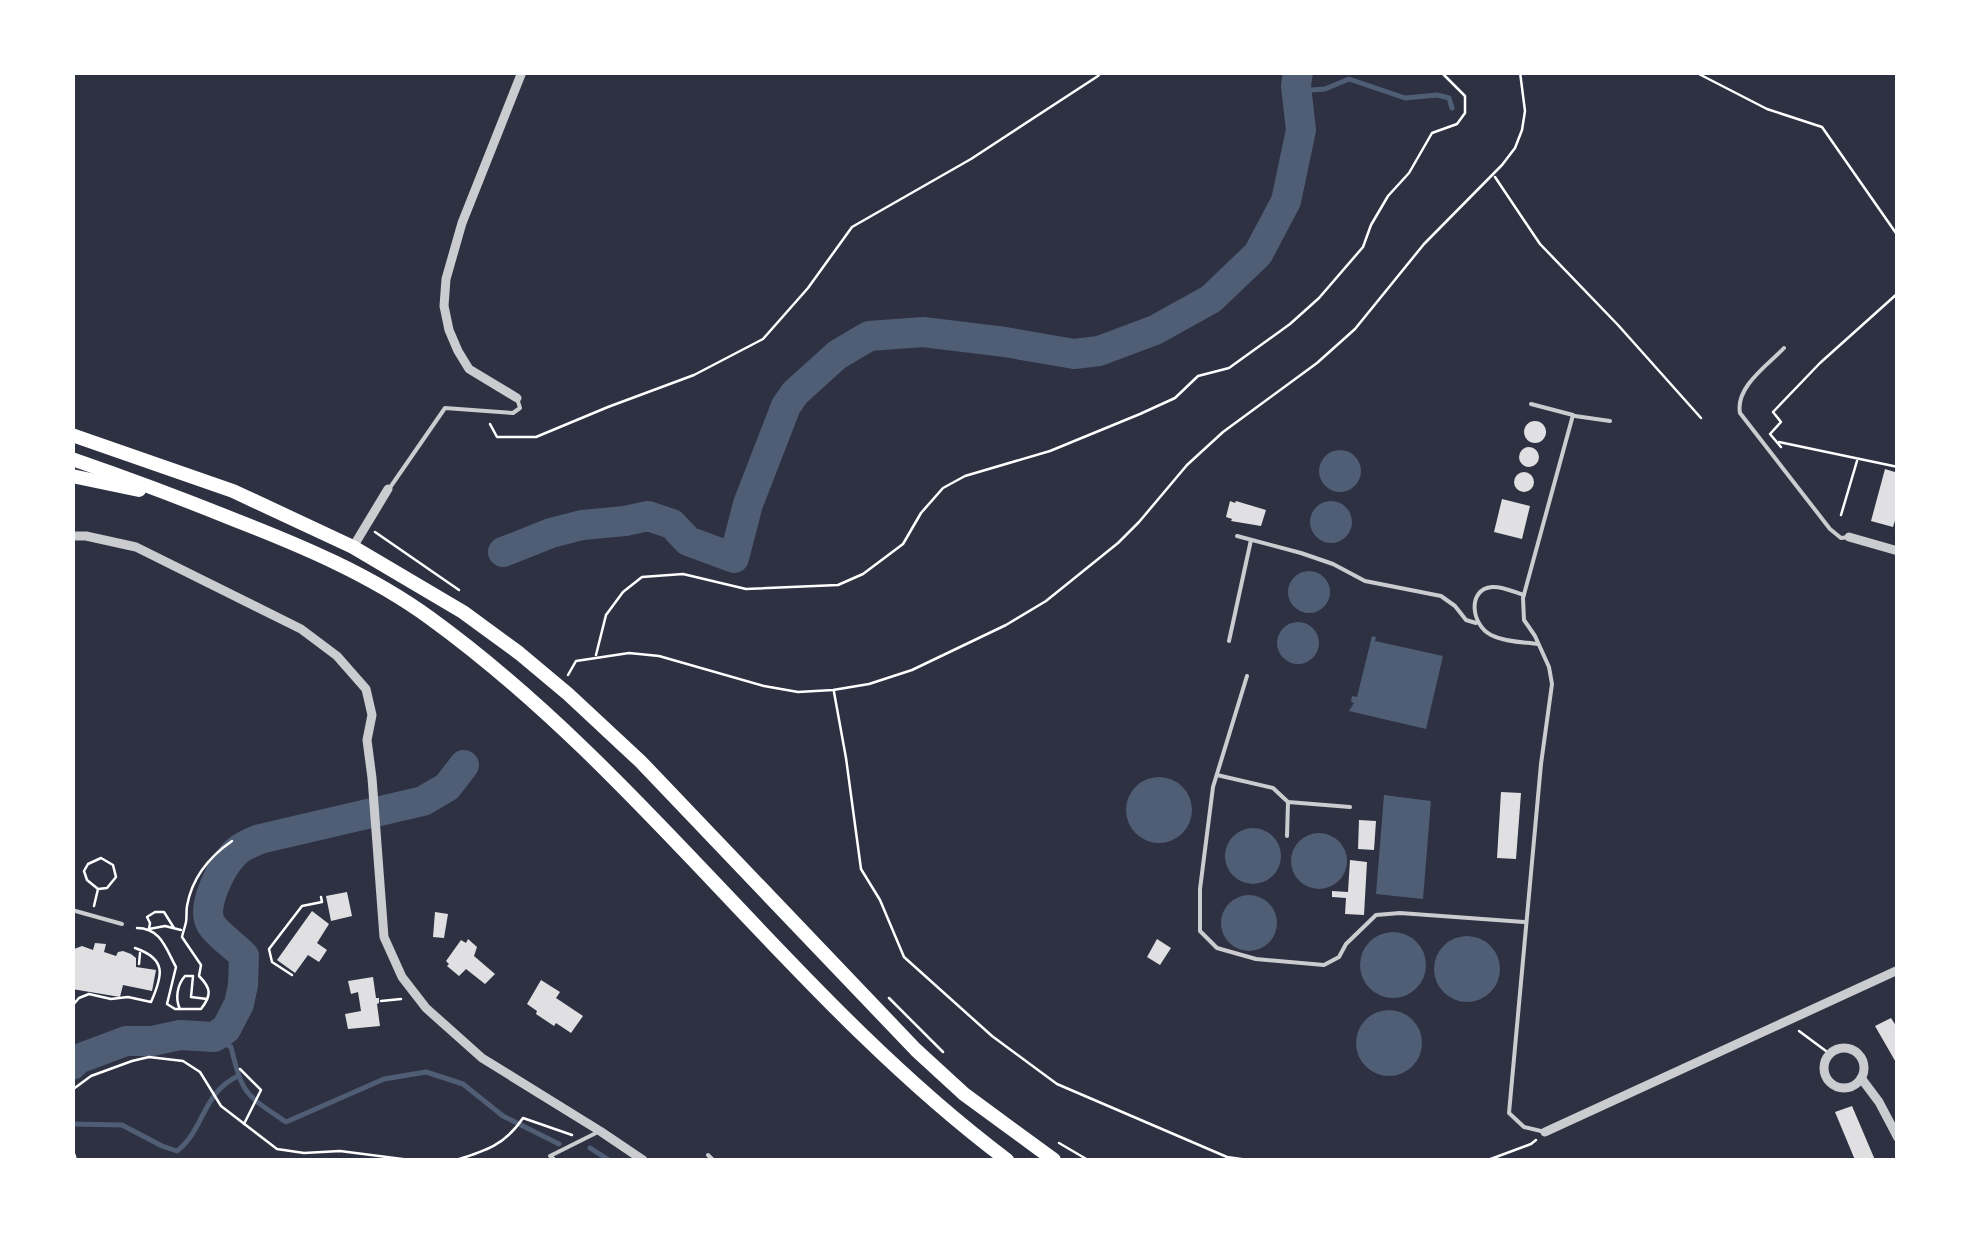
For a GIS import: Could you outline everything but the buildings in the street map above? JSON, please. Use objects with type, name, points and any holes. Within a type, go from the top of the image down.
[{"type":"highway","points":[[72,435],[233,491],[354,547],[464,612],[568,694],[640,761],[916,1050],[964,1094],[1054,1160]]},
{"type":"highway","points":[[72,459],[305,548],[429,617],[516,685],[638,802],[910,1081],[1007,1160]]},
{"type":"highway","points":[[72,476],[184,500]]},
{"type":"street","points":[[517,398],[470,369],[449,330],[444,306],[446,279],[462,223],[522,72]]},
{"type":"street","points":[[354,547],[388,490]]},
{"type":"street","points":[[72,536],[136,547],[301,629],[336,656],[366,689],[372,715],[367,740],[384,937],[402,978],[426,1008],[482,1058],[643,1160]]},
{"type":"street","points":[[1848,537],[1898,550]]},
{"type":"street","points":[[1545,1132],[1898,970]]},
{"type":"street","points":[[1839,1049],[1857,1054],[1863,1065],[1861,1078],[1852,1086],[1833,1085],[1824,1069],[1830,1054],[1839,1049]]},
{"type":"street","points":[[1861,1078],[1898,1138]]},
{"type":"lane","points":[[1784,348],[1745,389],[1738,402],[1740,413],[1830,529],[1841,538],[1848,537]]},
{"type":"lane","points":[[388,490],[445,408],[513,413],[520,408],[517,398]]},
{"type":"lane","points":[[1531,404],[1572,416],[1610,421]]},
{"type":"lane","points":[[1545,1132],[1524,1127],[1508,1112],[1552,684],[1549,667],[1524,620],[1524,595],[1572,416]]},
{"type":"lane","points":[[1237,536],[1301,552],[1365,582],[1440,596],[1490,635],[1538,644]]},
{"type":"lane","points":[[1229,641],[1251,540]]},
{"type":"lane","points":[[1476,623],[1476,602],[1487,588],[1524,595]]},
{"type":"lane","points":[[1247,676],[1213,787],[1200,889],[1200,931],[1217,948],[1256,959],[1324,965],[1339,956],[1376,915],[1526,922]]},
{"type":"lane","points":[[1217,774],[1273,788],[1288,802],[1350,807]]},
{"type":"lane","points":[[1286,836],[1288,802]]},
{"type":"lane","points":[[72,910],[122,924]]},
{"type":"lane","points":[[556,1160],[550,1156],[600,1130]]},
{"type":"lane","points":[[708,1155],[712,1160]]},
{"type":"path","points":[[484,415],[497,438],[536,437],[694,375],[764,339],[808,288],[852,227],[971,159],[1100,72]]},
{"type":"path","points":[[595,657],[606,615],[623,592],[642,577],[683,574],[746,589],[838,585],[863,574],[904,544],[921,513],[943,488],[965,476],[1050,451],[1140,414],[1175,398],[1198,376],[1229,368],[1320,298],[1363,247],[1371,224],[1432,133],[1458,124],[1464,113],[1465,96],[1441,72]]},
{"type":"path","points":[[566,678],[576,662],[629,653],[659,656],[764,686],[798,692],[834,690],[912,670],[1033,609],[1118,543],[1223,432],[1317,363],[1355,329],[1424,244],[1515,148],[1525,111],[1520,72]]},
{"type":"path","points":[[1695,72],[1767,108],[1822,127],[1898,236]]},
{"type":"path","points":[[1493,174],[1540,244],[1701,418]]},
{"type":"path","points":[[1788,457],[1770,434],[1781,422],[1773,412],[1820,363],[1898,293]]},
{"type":"path","points":[[1777,442],[1898,468]]},
{"type":"path","points":[[1841,515],[1858,460]]},
{"type":"path","points":[[834,690],[860,868],[880,900],[904,957],[992,1036],[1057,1084],[1227,1158],[1248,1160]]},
{"type":"path","points":[[199,976],[200,966],[182,937],[188,900],[197,877],[215,854],[232,841]]},
{"type":"path","points":[[101,858],[114,865],[116,872],[111,886],[98,889],[86,880],[84,871],[101,858]]},
{"type":"path","points":[[92,917],[98,889]]},
{"type":"path","points":[[292,976],[272,962],[268,949],[302,906],[322,902],[321,898]]},
{"type":"path","points":[[149,928],[147,917],[164,912],[174,928]]},
{"type":"path","points":[[137,928],[182,930]]},
{"type":"path","points":[[149,928],[158,934],[176,967],[167,1004],[180,1009],[201,1009],[209,1000],[208,985],[199,976],[184,976],[177,1002],[180,1009]]},
{"type":"path","points":[[72,1006],[89,994],[151,1002],[161,969],[150,954],[135,948]]},
{"type":"path","points":[[138,964],[140,952]]},
{"type":"path","points":[[193,976],[190,997],[209,1000]]},
{"type":"path","points":[[381,1001],[402,998]]},
{"type":"path","points":[[1786,1021],[1830,1054]]},
{"type":"path","points":[[72,1090],[91,1076],[132,1060],[149,1057],[183,1061],[200,1072],[221,1106],[277,1149],[340,1151],[410,1160]]},
{"type":"path","points":[[240,1069],[260,1091],[244,1124]]},
{"type":"path","points":[[456,1160],[498,1144],[513,1133],[523,1118],[584,1139]]},
{"type":"path","points":[[1488,1160],[1531,1144],[1545,1132]]},
{"type":"path","points":[[72,1146],[74,1159]]},
{"type":"water","points":[[1340,450],[1355,456],[1361,471],[1355,486],[1340,492],[1325,486],[1319,471],[1325,456]]},
{"type":"water","points":[[1331,501],[1346,507],[1352,522],[1346,537],[1331,543],[1316,537],[1310,522],[1316,507]]},
{"type":"water","points":[[1309,571],[1324,577],[1330,592],[1324,607],[1309,613],[1294,607],[1288,592],[1294,577]]},
{"type":"water","points":[[1298,622],[1313,628],[1319,643],[1313,658],[1298,664],[1283,658],[1277,643],[1283,628]]},
{"type":"water","points":[[1372,636],[1375,641],[1443,656],[1426,729],[1349,711],[1354,703],[1352,696],[1357,697]]},
{"type":"water","points":[[1159,777],[1182,787],[1192,810],[1182,833],[1159,843],[1136,833],[1126,810],[1136,787]]},
{"type":"water","points":[[1384,795],[1431,801],[1423,899],[1376,894]]},
{"type":"water","points":[[1253,828],[1273,836],[1281,856],[1273,876],[1253,884],[1233,876],[1225,856],[1233,836]]},
{"type":"water","points":[[1319,833],[1339,841],[1347,861],[1339,881],[1319,889],[1299,881],[1291,861],[1299,841]]},
{"type":"water","points":[[1249,895],[1269,903],[1277,923],[1269,943],[1249,951],[1229,943],[1221,923],[1229,903]]},
{"type":"water","points":[[1393,932],[1416,942],[1426,965],[1416,988],[1393,998],[1370,988],[1360,965],[1370,942]]},
{"type":"water","points":[[1467,936],[1490,946],[1500,969],[1490,992],[1467,1002],[1444,992],[1434,969],[1444,946]]},
{"type":"water","points":[[1389,1010],[1412,1020],[1422,1043],[1412,1066],[1389,1076],[1366,1066],[1356,1043],[1366,1020]]},
{"type":"waterway","points":[[503,552],[582,525],[648,516],[672,524],[688,541],[734,558],[748,504],[786,406],[837,355],[869,336],[923,332],[1074,354],[1099,351],[1155,330],[1211,299],[1258,254],[1286,201],[1301,130],[1298,72]]},
{"type":"waterway","points":[[1297,91],[1325,89],[1349,79],[1405,98],[1449,98],[1452,108]]},
{"type":"waterway","points":[[72,1065],[78,1059],[126,1041],[180,1035],[214,1037],[226,1029],[239,1004],[244,956],[213,926],[208,915],[218,877],[239,850],[260,839],[423,801],[447,787],[464,765]]},
{"type":"waterway","points":[[214,1037],[231,1047],[248,1092],[286,1122],[384,1079],[426,1072],[463,1084],[503,1116],[559,1144]]},
{"type":"waterway","points":[[72,1124],[122,1125],[177,1151],[217,1092],[238,1076]]},
{"type":"waterway","points":[[590,1148],[609,1160]]}]
